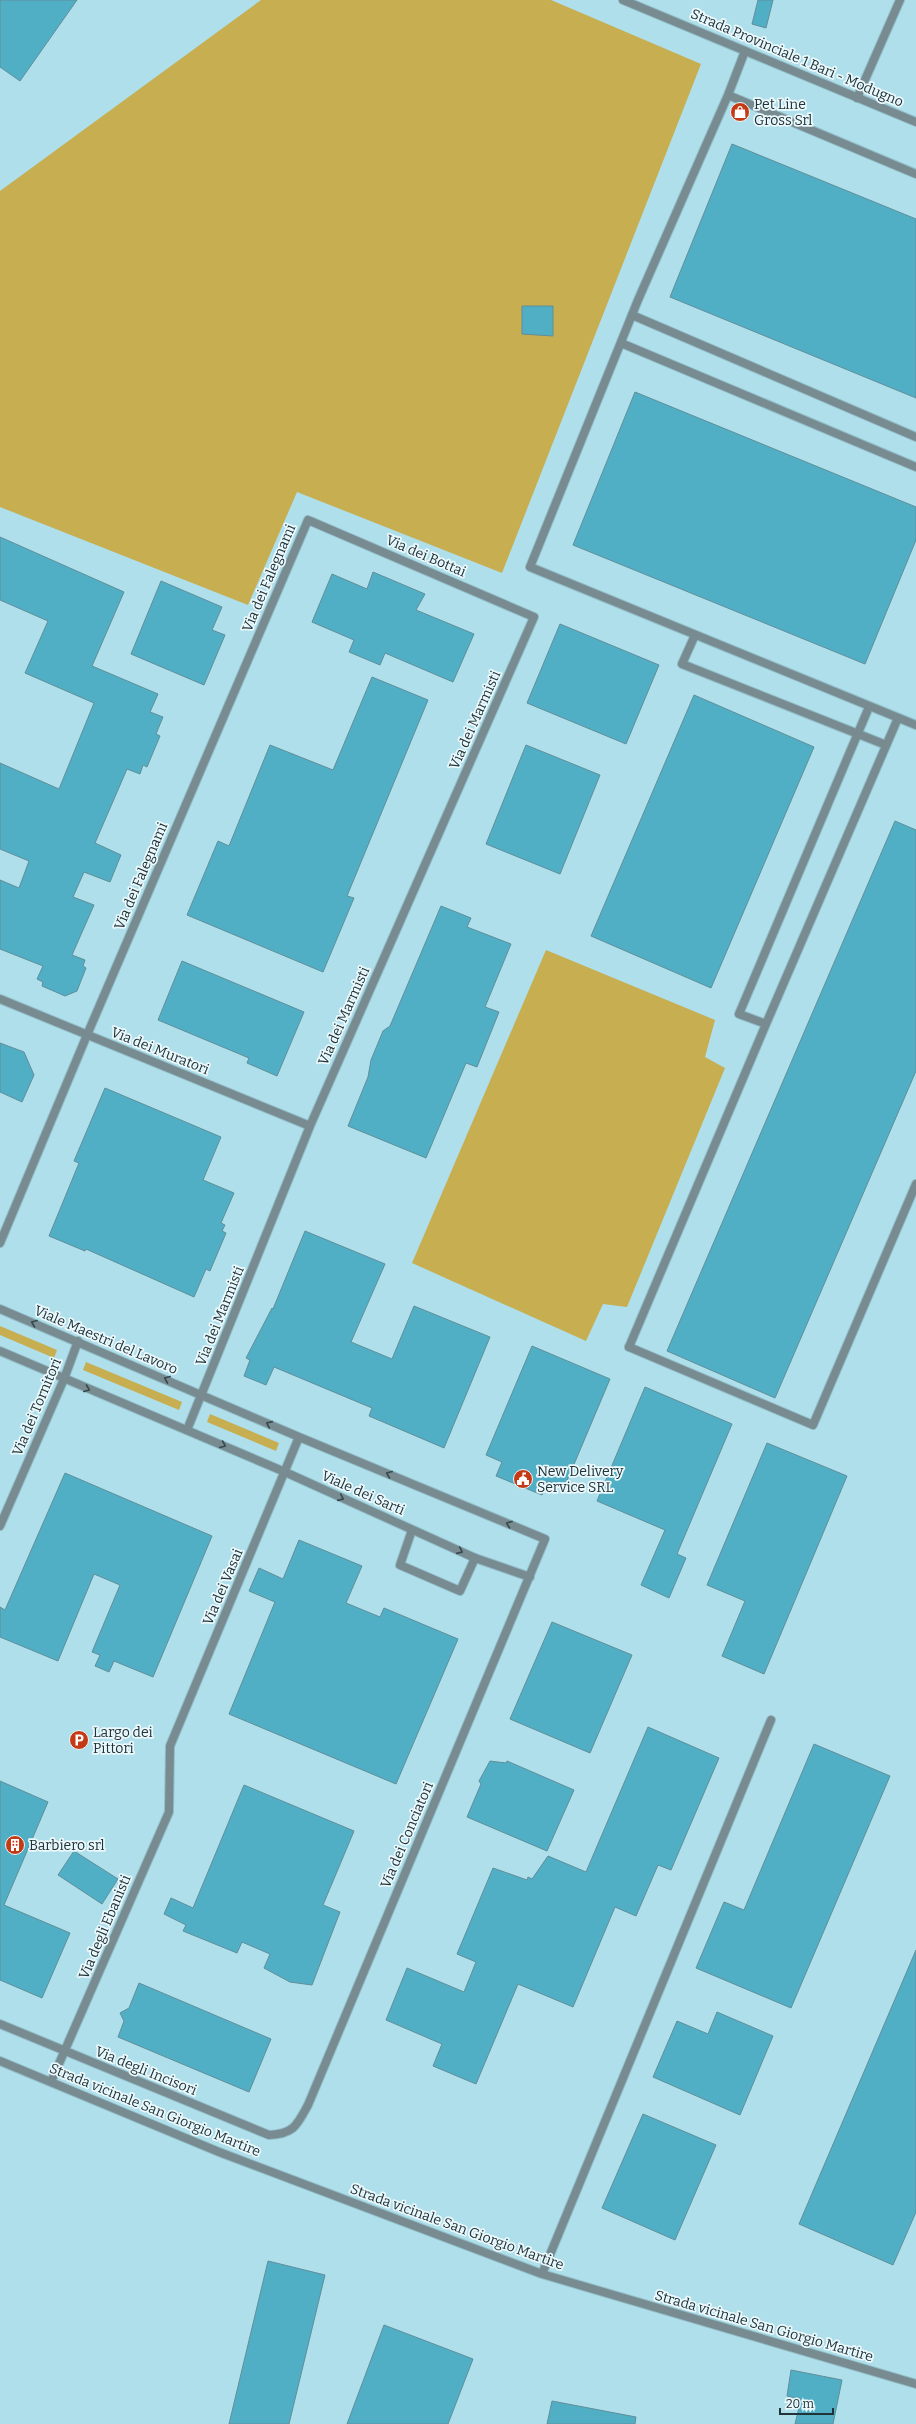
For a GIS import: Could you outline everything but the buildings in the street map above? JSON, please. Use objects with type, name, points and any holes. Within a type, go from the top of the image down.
[{"type":"street","name":"Strada Provinciale 1 Bari - Modugno","points":[[623,0],[916,122]]},
{"type":"street","points":[[857,98],[900,0]]},
{"type":"street","points":[[745,51],[728,95],[632,315],[530,567],[916,725]]},
{"type":"street","points":[[728,95],[916,174]]},
{"type":"street","points":[[632,315],[916,437]]},
{"type":"street","points":[[621,343],[916,467]]},
{"type":"street","name":"Via dei Bottai","points":[[308,520],[534,617]]},
{"type":"street","name":"Via dei Falegnami","points":[[0,1243],[87,1035],[308,520]]},
{"type":"street","name":"Via dei Marmisti","points":[[187,1430],[310,1126],[534,617]]},
{"type":"street","points":[[695,635],[682,664],[886,745]]},
{"type":"street","points":[[766,1024],[739,1014],[869,707]]},
{"type":"street","points":[[898,718],[766,1024],[630,1347],[813,1425],[916,1184]]},
{"type":"street","name":"Via dei Muratori","points":[[0,999],[310,1126]]},
{"type":"street","name":"Viale Maestri del Lavoro","points":[[0,1309],[202,1394]]},
{"type":"street","name":"Via dei Tornitori","points":[[0,1526],[64,1379],[78,1341]]},
{"type":"street","points":[[0,1351],[187,1430]]},
{"type":"street","name":"Viale dei Sarti","points":[[202,1394],[299,1438],[546,1539]]},
{"type":"street","name":"Viale dei Sarti","points":[[187,1430],[285,1472],[475,1558],[530,1577]]},
{"type":"street","name":"Via dei Vasai","points":[[169,1812],[170,1746],[299,1438]]},
{"type":"street","points":[[412,1530],[400,1565],[460,1591],[475,1558]]},
{"type":"street","name":"Via dei Conciatori","points":[[283,2135],[296,2127],[308,2105],[546,1539]]},
{"type":"street","points":[[542,2274],[771,1720]]},
{"type":"street","name":"Via degli Ebanisti","points":[[51,2082],[66,2052],[169,1812]]},
{"type":"street","name":"Via degli Incisori","points":[[0,2024],[269,2135],[283,2135]]},
{"type":"street","name":"Strada vicinale San Giorgio Martire","points":[[0,2061],[219,2152],[542,2274],[916,2384]]},
{"type":"shaded area","points":[[261,0],[551,0],[701,64],[502,573],[297,492],[248,605],[0,507],[0,191]]},
{"type":"shaded area","points":[[546,950],[715,1020],[705,1057],[725,1068],[627,1307],[603,1304],[586,1341],[412,1263]]},
{"type":"shaded area","points":[[0,1326],[57,1350],[54,1358],[0,1335]]},
{"type":"shaded area","points":[[86,1362],[182,1402],[179,1410],[83,1370]]},
{"type":"shaded area","points":[[210,1414],[279,1443],[276,1451],[207,1422]]},
{"type":"place","name":"Pet Line Gross Srl","points":[[740,112]]},
{"type":"place","name":"New Delivery Service SRL","points":[[523,1479]]},
{"type":"place","name":"Largo dei Pittori","points":[[79,1740]]},
{"type":"place","name":"Barbiero srl","points":[[15,1845]]}]
